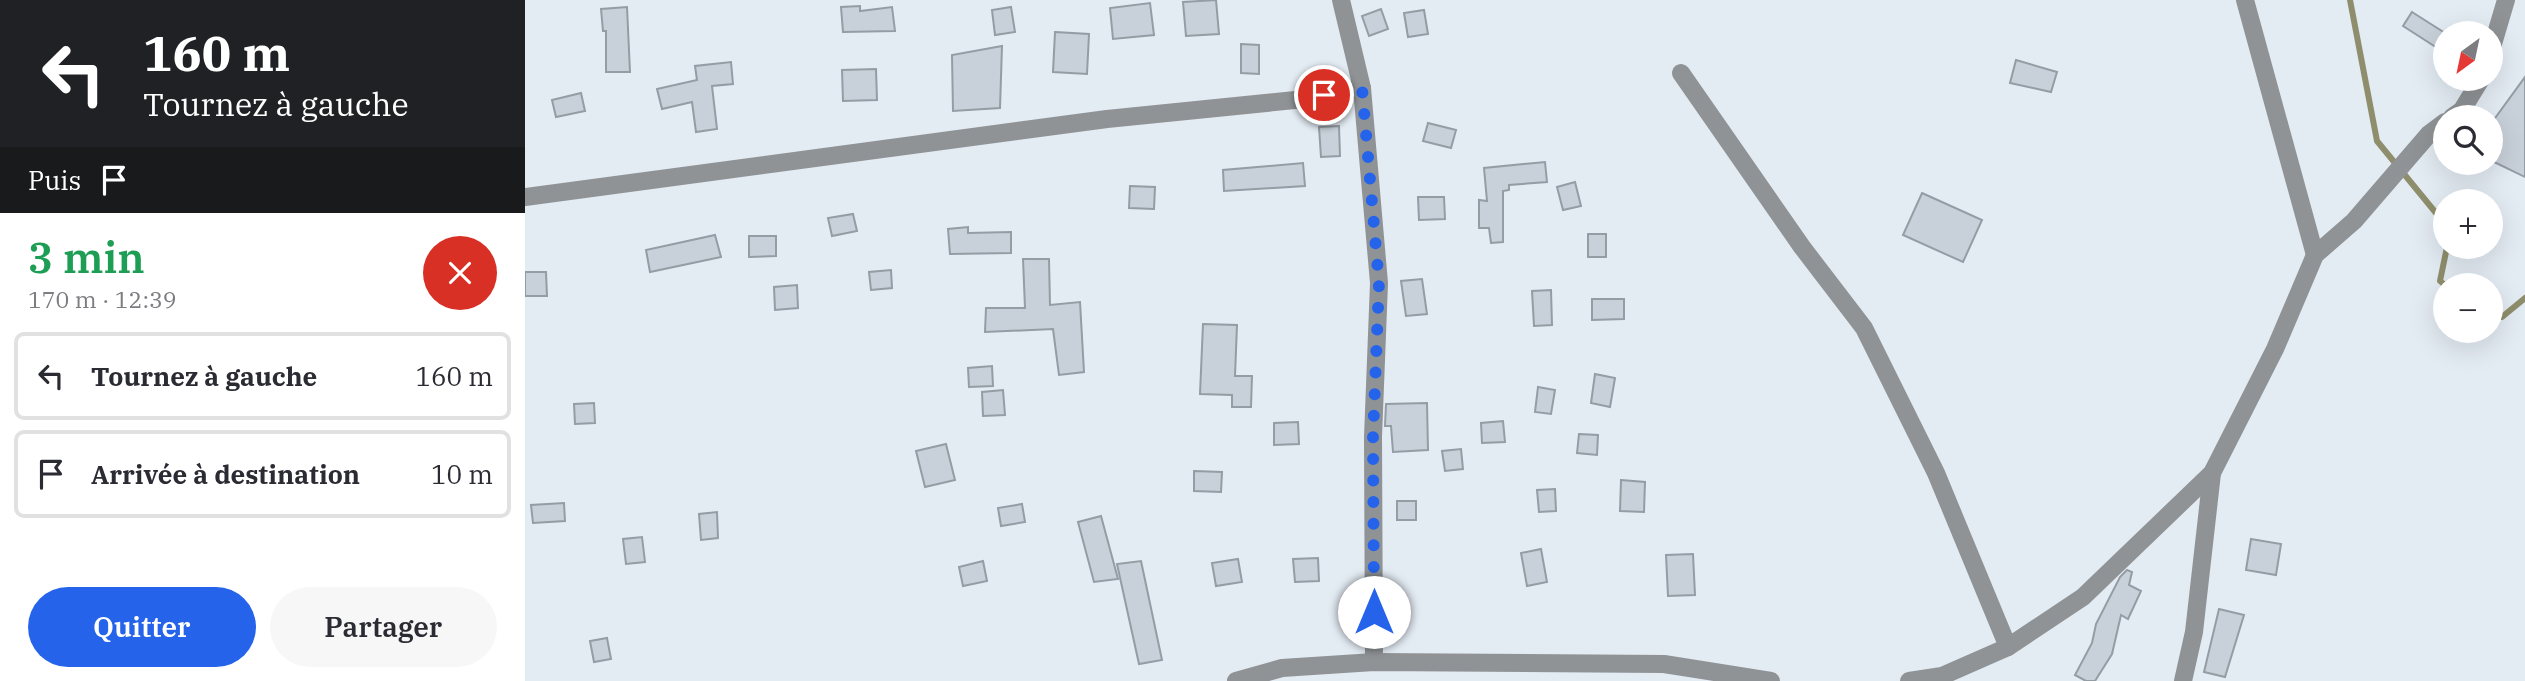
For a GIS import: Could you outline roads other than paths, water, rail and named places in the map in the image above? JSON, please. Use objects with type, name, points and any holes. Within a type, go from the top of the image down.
[{"type":"street","points":[[1341,0],[1362,88],[1379,283],[1373,437],[1374,662]]},
{"type":"street","points":[[2245,0],[2315,255]]},
{"type":"street","points":[[2499,21],[2505,0]]},
{"type":"street","points":[[1681,73],[1803,247],[1864,328],[1936,473],[2008,647]]},
{"type":"street","points":[[525,197],[1093,121],[1305,99],[1362,88]]},
{"type":"street","points":[[1909,681],[1942,676],[2008,647],[2083,597],[2212,473],[2275,349],[2315,255],[2354,221],[2433,130]]},
{"type":"street","points":[[2183,681],[2194,632],[2212,473]]},
{"type":"street","points":[[1236,681],[1282,668],[1374,662],[1664,664],[1771,681]]},
{"type":"waterway","points":[[2350,0],[2377,141],[2433,209]]},
{"type":"waterway","points":[[2442,273],[2445,259]]},
{"type":"waterway","points":[[2503,316],[2525,298]]}]
